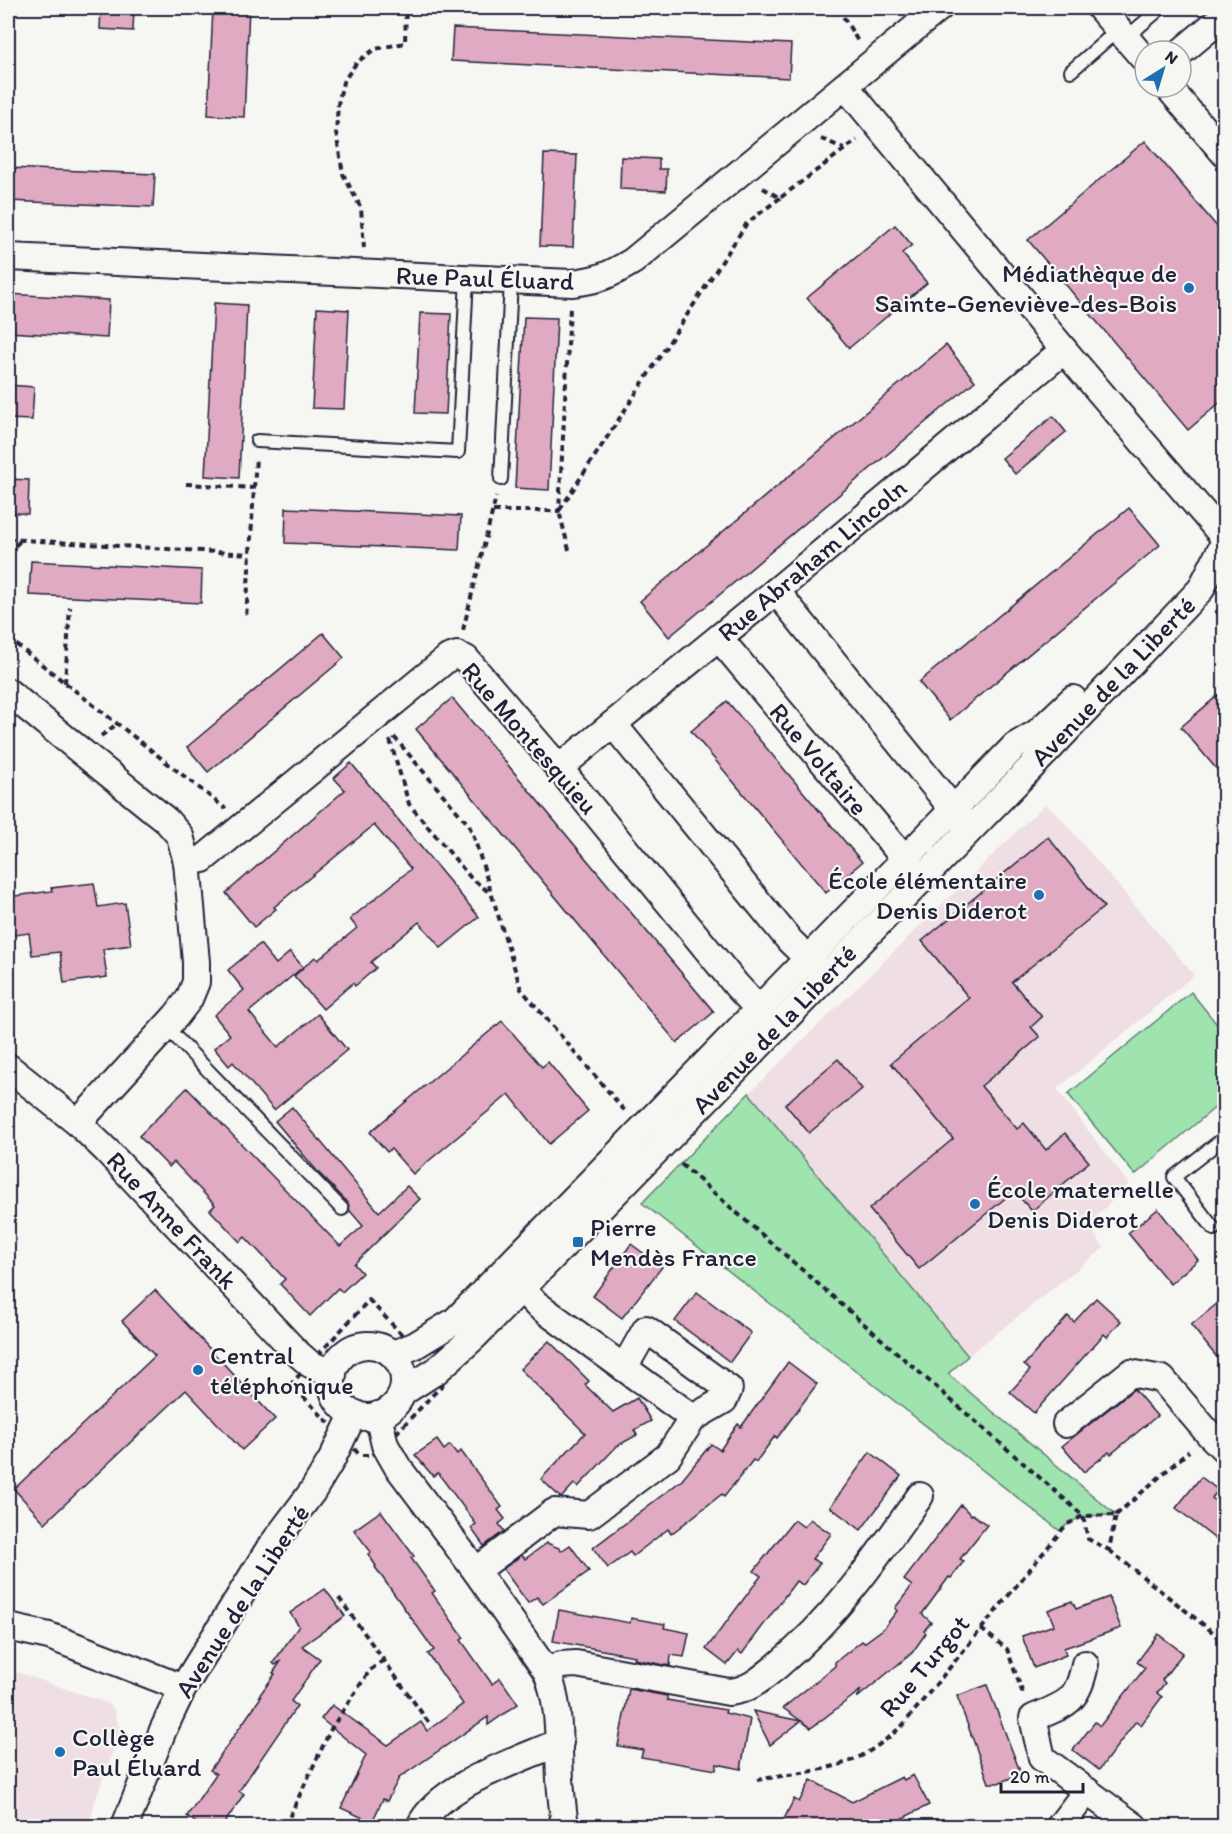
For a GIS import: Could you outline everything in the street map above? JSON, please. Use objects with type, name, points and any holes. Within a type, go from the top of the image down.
[{"type":"street","name":"Rue Paul Éluard","points":[[8,257],[572,283],[596,280],[614,273],[633,261],[939,8]]},
{"type":"street","points":[[1100,8],[1133,45]]},
{"type":"street","points":[[1193,42],[1224,16]]},
{"type":"street","points":[[845,86],[1224,540]]},
{"type":"street","points":[[1178,99],[1224,153]]},
{"type":"street","name":"Rue Abraham Lincoln","points":[[559,768],[776,591],[1064,350]]},
{"type":"street","name":"Avenue de la Liberté","points":[[403,1392],[436,1371],[475,1336],[513,1280],[962,820],[1016,746],[1044,740],[1056,717],[1095,688],[1224,540]]},
{"type":"street","points":[[776,591],[962,820]]},
{"type":"street","name":"Rue Voltaire","points":[[719,638],[913,869]]},
{"type":"street","name":"Rue Montesquieu","points":[[187,862],[202,859],[245,824],[382,722],[448,658],[457,655],[466,659],[559,768],[767,1019]]},
{"type":"street","points":[[8,692],[167,821],[180,836],[187,862],[196,962],[196,982],[189,999],[78,1123]]},
{"type":"street","points":[[613,724],[790,941],[817,968]]},
{"type":"street","name":"Rue Anne Frank","points":[[8,1067],[78,1123],[295,1350],[322,1369]]},
{"type":"street","points":[[513,1280],[536,1304],[693,1418]]},
{"type":"street","name":"Avenue de la Liberté","points":[[403,1350],[455,1321],[513,1280]]},
{"type":"street","points":[[476,1571],[554,1512],[589,1515],[668,1456],[693,1418],[724,1400],[729,1389],[646,1329],[624,1368]]},
{"type":"street","points":[[370,1344],[403,1350],[401,1365],[404,1378],[403,1392],[389,1410],[366,1414],[344,1407],[336,1397],[333,1386],[322,1369],[337,1362],[346,1352],[357,1346],[370,1344]]},
{"type":"street","points":[[1066,1424],[1130,1373],[1162,1379],[1217,1441]]},
{"type":"street","points":[[366,1414],[397,1466],[476,1571],[547,1672],[555,1695],[560,1742],[560,1779],[566,1827]]},
{"type":"street","name":"Avenue de la Liberté","points":[[125,1827],[159,1740],[183,1688],[269,1549],[312,1492],[343,1438],[366,1414]]},
{"type":"street","points":[[547,1672],[561,1665],[576,1664],[729,1692],[749,1688],[798,1647],[832,1613],[854,1588],[920,1496]]},
{"type":"street","points":[[8,1627],[59,1640],[183,1688]]},
{"type":"street","points":[[1085,1664],[1081,1686],[1064,1706],[1033,1718],[1042,1758],[1134,1827]]},
{"type":"street","points":[[420,1827],[425,1816],[453,1790],[560,1742]]},
{"type":"street","points":[[1060,1827],[1087,1791]]},
{"type":"lane","points":[[1071,71],[1161,8]]},
{"type":"lane","points":[[257,441],[458,452],[467,278]]},
{"type":"lane","points":[[501,479],[511,280]]},
{"type":"lane","points":[[166,1027],[342,1209]]},
{"type":"lane","points":[[1214,1229],[1174,1177],[1224,1138]]},
{"type":"path","points":[[366,274],[361,208],[343,174],[336,133],[338,104],[343,82],[357,62],[375,49],[405,43],[406,8]]},
{"type":"path","points":[[838,8],[872,63]]},
{"type":"path","points":[[559,511],[747,224],[877,124]]},
{"type":"path","points":[[740,173],[780,198]]},
{"type":"path","points":[[569,550],[559,511],[572,283]]},
{"type":"path","points":[[246,619],[257,441]]},
{"type":"path","points":[[457,655],[501,479]]},
{"type":"path","points":[[186,484],[254,488]]},
{"type":"path","points":[[493,511],[559,511]]},
{"type":"path","points":[[8,539],[249,554]]},
{"type":"path","points":[[8,554],[21,540]]},
{"type":"path","points":[[65,683],[70,607]]},
{"type":"path","points":[[8,638],[245,824]]},
{"type":"path","points":[[382,722],[409,804],[470,877],[492,894]]},
{"type":"path","points":[[382,722],[468,824],[521,989],[651,1138],[1083,1516],[1088,1539],[1109,1550],[1224,1641]]},
{"type":"path","points":[[369,1300],[403,1350],[436,1371],[446,1381],[385,1445],[372,1455],[360,1455],[291,1384],[322,1369],[369,1300]]},
{"type":"path","points":[[1083,1516],[1116,1515],[1217,1441]]},
{"type":"path","points":[[1109,1550],[1116,1515]]},
{"type":"path","name":"Rue Turgot","points":[[757,1780],[828,1768],[857,1758],[881,1744],[902,1726],[1066,1525],[1083,1516]]},
{"type":"path","points":[[339,1598],[429,1722]]},
{"type":"path","points":[[981,1629],[1007,1649],[1033,1718]]},
{"type":"path","points":[[285,1827],[331,1729],[370,1670],[384,1660]]},
{"type":"shaded area","points":[[1045,804],[1057,814],[1194,975],[1057,1089],[1129,1184],[1088,1225],[1104,1248],[968,1356],[749,1093]]},
{"type":"shaded area","name":"Collège Paul Éluard","points":[[8,1669],[107,1703],[114,1710],[119,1727],[118,1737],[95,1801],[89,1826],[8,1826]]},
{"type":"green space","points":[[1191,992],[1224,1033],[1224,1100],[1135,1175],[1068,1094]]},
{"type":"green space","points":[[749,1093],[968,1356],[948,1374],[1116,1515],[1079,1518],[1060,1531],[642,1203]]},
{"type":"building","points":[[101,8],[134,8],[133,31],[100,29]]},
{"type":"building","points":[[213,8],[249,8],[244,117],[208,115]]},
{"type":"building","points":[[453,28],[791,44],[789,78],[451,61]]},
{"type":"building","points":[[1145,141],[1224,235],[1224,399],[1188,430],[1028,240]]},
{"type":"building","points":[[544,154],[577,155],[573,247],[540,246]]},
{"type":"building","points":[[621,157],[659,159],[659,169],[667,169],[666,191],[620,189]]},
{"type":"building","points":[[8,168],[155,174],[153,207],[8,201]]},
{"type":"building","points":[[895,225],[912,245],[902,253],[927,283],[849,348],[807,298]]},
{"type":"building","points":[[8,294],[109,300],[107,338],[8,332]]},
{"type":"building","points":[[214,303],[247,305],[239,478],[205,476]]},
{"type":"building","points":[[317,308],[349,310],[344,409],[312,408]]},
{"type":"building","points":[[420,313],[451,314],[446,414],[415,413]]},
{"type":"building","points":[[524,317],[557,318],[549,490],[515,488]]},
{"type":"building","points":[[946,345],[975,381],[669,637],[640,601]]},
{"type":"building","points":[[8,385],[34,387],[32,420],[8,419]]},
{"type":"building","points":[[1053,416],[1066,432],[1015,474],[1002,458]]},
{"type":"building","points":[[8,479],[29,480],[28,514],[8,512]]},
{"type":"building","points":[[286,508],[461,516],[459,550],[285,543]]},
{"type":"building","points":[[1129,508],[1160,545],[950,720],[919,682]]},
{"type":"building","points":[[31,561],[202,570],[201,603],[29,595]]},
{"type":"building","points":[[323,633],[344,658],[208,772],[187,747]]},
{"type":"building","points":[[1224,690],[1224,778],[1181,727]]},
{"type":"building","points":[[452,698],[714,1012],[677,1043],[416,729]]},
{"type":"building","points":[[727,701],[862,862],[826,893],[691,731]]},
{"type":"building","points":[[351,763],[479,917],[441,948],[419,922],[371,962],[376,968],[355,986],[353,983],[323,1009],[294,976],[315,957],[318,960],[357,928],[350,919],[411,869],[374,825],[274,907],[276,909],[254,927],[226,893],[345,790],[334,778]]},
{"type":"building","points":[[1048,837],[1104,907],[1012,982],[1042,1017],[1031,1027],[1040,1037],[981,1086],[1017,1129],[1024,1123],[1046,1150],[1065,1133],[1089,1162],[1032,1211],[1014,1191],[919,1269],[869,1209],[953,1139],[891,1063],[969,998],[922,941]]},
{"type":"building","points":[[94,883],[98,907],[125,903],[131,945],[103,949],[107,977],[64,983],[60,952],[32,955],[29,933],[8,936],[8,897],[52,891],[51,888]]},
{"type":"building","points":[[260,944],[276,964],[290,952],[303,967],[249,1012],[278,1047],[318,1014],[347,1050],[274,1110],[233,1062],[229,1066],[214,1048],[230,1035],[214,1015],[244,990],[228,970]]},
{"type":"building","points":[[502,1021],[542,1067],[548,1062],[588,1111],[549,1144],[509,1094],[413,1174],[391,1149],[387,1152],[370,1132]]},
{"type":"building","points":[[838,1059],[862,1089],[809,1133],[785,1104]]},
{"type":"building","points":[[187,1088],[340,1246],[363,1226],[350,1211],[348,1203],[317,1171],[275,1121],[292,1107],[379,1212],[407,1186],[420,1199],[354,1264],[362,1273],[342,1292],[338,1288],[310,1316],[280,1284],[285,1279],[245,1237],[240,1242],[210,1210],[215,1205],[174,1162],[169,1167],[139,1136]]},
{"type":"building","points":[[1158,1209],[1198,1260],[1170,1284],[1128,1233]]},
{"type":"building","points":[[631,1244],[662,1267],[622,1318],[593,1296]]},
{"type":"building","points":[[155,1290],[275,1419],[242,1450],[186,1390],[45,1523],[14,1489],[155,1356],[122,1321]]},
{"type":"building","points":[[697,1292],[751,1333],[730,1362],[675,1321]]},
{"type":"building","points":[[1096,1298],[1121,1321],[1107,1337],[1104,1334],[1034,1413],[1010,1392],[1030,1370],[1024,1365],[1068,1316],[1074,1322]]},
{"type":"building","points":[[1224,1298],[1224,1366],[1191,1325]]},
{"type":"building","points":[[549,1341],[589,1381],[585,1385],[613,1412],[637,1398],[651,1421],[634,1430],[637,1435],[617,1446],[578,1487],[574,1484],[561,1498],[541,1479],[585,1433],[520,1369]]},
{"type":"building","points":[[788,1362],[817,1384],[777,1438],[775,1436],[756,1462],[753,1460],[724,1497],[722,1494],[671,1534],[668,1529],[633,1556],[630,1552],[608,1568],[593,1548],[682,1480],[711,1444],[720,1450],[738,1424],[741,1427]]},
{"type":"building","points":[[1134,1389],[1157,1416],[1111,1454],[1109,1452],[1084,1472],[1062,1446]]},
{"type":"building","points":[[437,1440],[444,1450],[450,1445],[457,1454],[461,1451],[502,1507],[498,1510],[505,1519],[499,1524],[504,1531],[484,1546],[471,1528],[476,1524],[438,1473],[433,1476],[415,1455]]},
{"type":"building","points":[[870,1452],[901,1476],[861,1530],[830,1507]]},
{"type":"building","points":[[1201,1477],[1218,1490],[1212,1498],[1224,1509],[1224,1546],[1176,1508]]},
{"type":"building","points":[[961,1505],[971,1515],[987,1525],[960,1559],[964,1561],[951,1578],[949,1577],[922,1614],[931,1622],[912,1653],[857,1698],[861,1690],[811,1728],[783,1708],[835,1666],[835,1662],[862,1641],[864,1643],[883,1629],[912,1586],[904,1580]]},
{"type":"building","points":[[381,1511],[414,1556],[411,1558],[435,1591],[432,1593],[464,1638],[461,1640],[492,1684],[500,1678],[518,1704],[488,1725],[488,1717],[399,1778],[387,1801],[383,1799],[372,1822],[341,1808],[366,1755],[321,1719],[332,1705],[388,1745],[421,1722],[427,1731],[463,1704],[428,1654],[434,1650],[375,1567],[368,1554],[371,1552],[354,1530]]},
{"type":"building","points":[[810,1519],[831,1534],[812,1559],[820,1563],[803,1585],[796,1581],[742,1654],[738,1651],[727,1665],[706,1649],[761,1576],[754,1571],[794,1520],[804,1527]]},
{"type":"building","points":[[547,1543],[561,1551],[570,1545],[589,1571],[543,1604],[537,1597],[528,1603],[503,1569],[522,1555],[525,1559]]},
{"type":"building","points":[[325,1589],[345,1616],[302,1646],[320,1659],[291,1701],[297,1706],[239,1791],[244,1794],[222,1827],[202,1827],[187,1816],[216,1774],[210,1770],[275,1674],[273,1673],[281,1661],[275,1665],[273,1663],[299,1626],[290,1613]]},
{"type":"building","points":[[1109,1597],[1121,1628],[1064,1648],[1066,1655],[1034,1668],[1022,1636],[1054,1625],[1048,1610],[1072,1601],[1076,1609]]},
{"type":"building","points":[[559,1610],[630,1623],[631,1618],[665,1624],[664,1628],[689,1633],[684,1657],[671,1655],[670,1666],[634,1659],[635,1656],[553,1641]]},
{"type":"building","points":[[1158,1634],[1183,1653],[1162,1680],[1165,1683],[1157,1693],[1162,1697],[1141,1725],[1136,1721],[1099,1770],[1073,1750],[1095,1722],[1100,1726],[1145,1668],[1137,1662]]},
{"type":"building","points":[[987,1685],[1021,1774],[998,1783],[989,1783],[957,1696]]},
{"type":"building","points":[[629,1689],[667,1696],[667,1700],[726,1710],[725,1713],[750,1719],[741,1769],[717,1764],[716,1770],[641,1757],[643,1750],[618,1746]]},
{"type":"building","points":[[753,1711],[801,1721],[770,1745]]},
{"type":"building","points":[[913,1775],[929,1805],[885,1827],[780,1827],[794,1799],[799,1802],[811,1780],[852,1802],[902,1777],[904,1780]]},
{"type":"place","name":"Médiathèque de Sainte-Geneviève-des-Bois","points":[[1189,288]]},
{"type":"place","name":"École élémentaire Denis Diderot","points":[[1039,895]]},
{"type":"place","name":"École maternelle Denis Diderot","points":[[975,1204]]},
{"type":"place","name":"Pierre Mendès France","points":[[578,1242]]},
{"type":"place","name":"Central téléphonique","points":[[198,1370]]},
{"type":"place","name":"Collège Paul Éluard","points":[[60,1752]]}]
